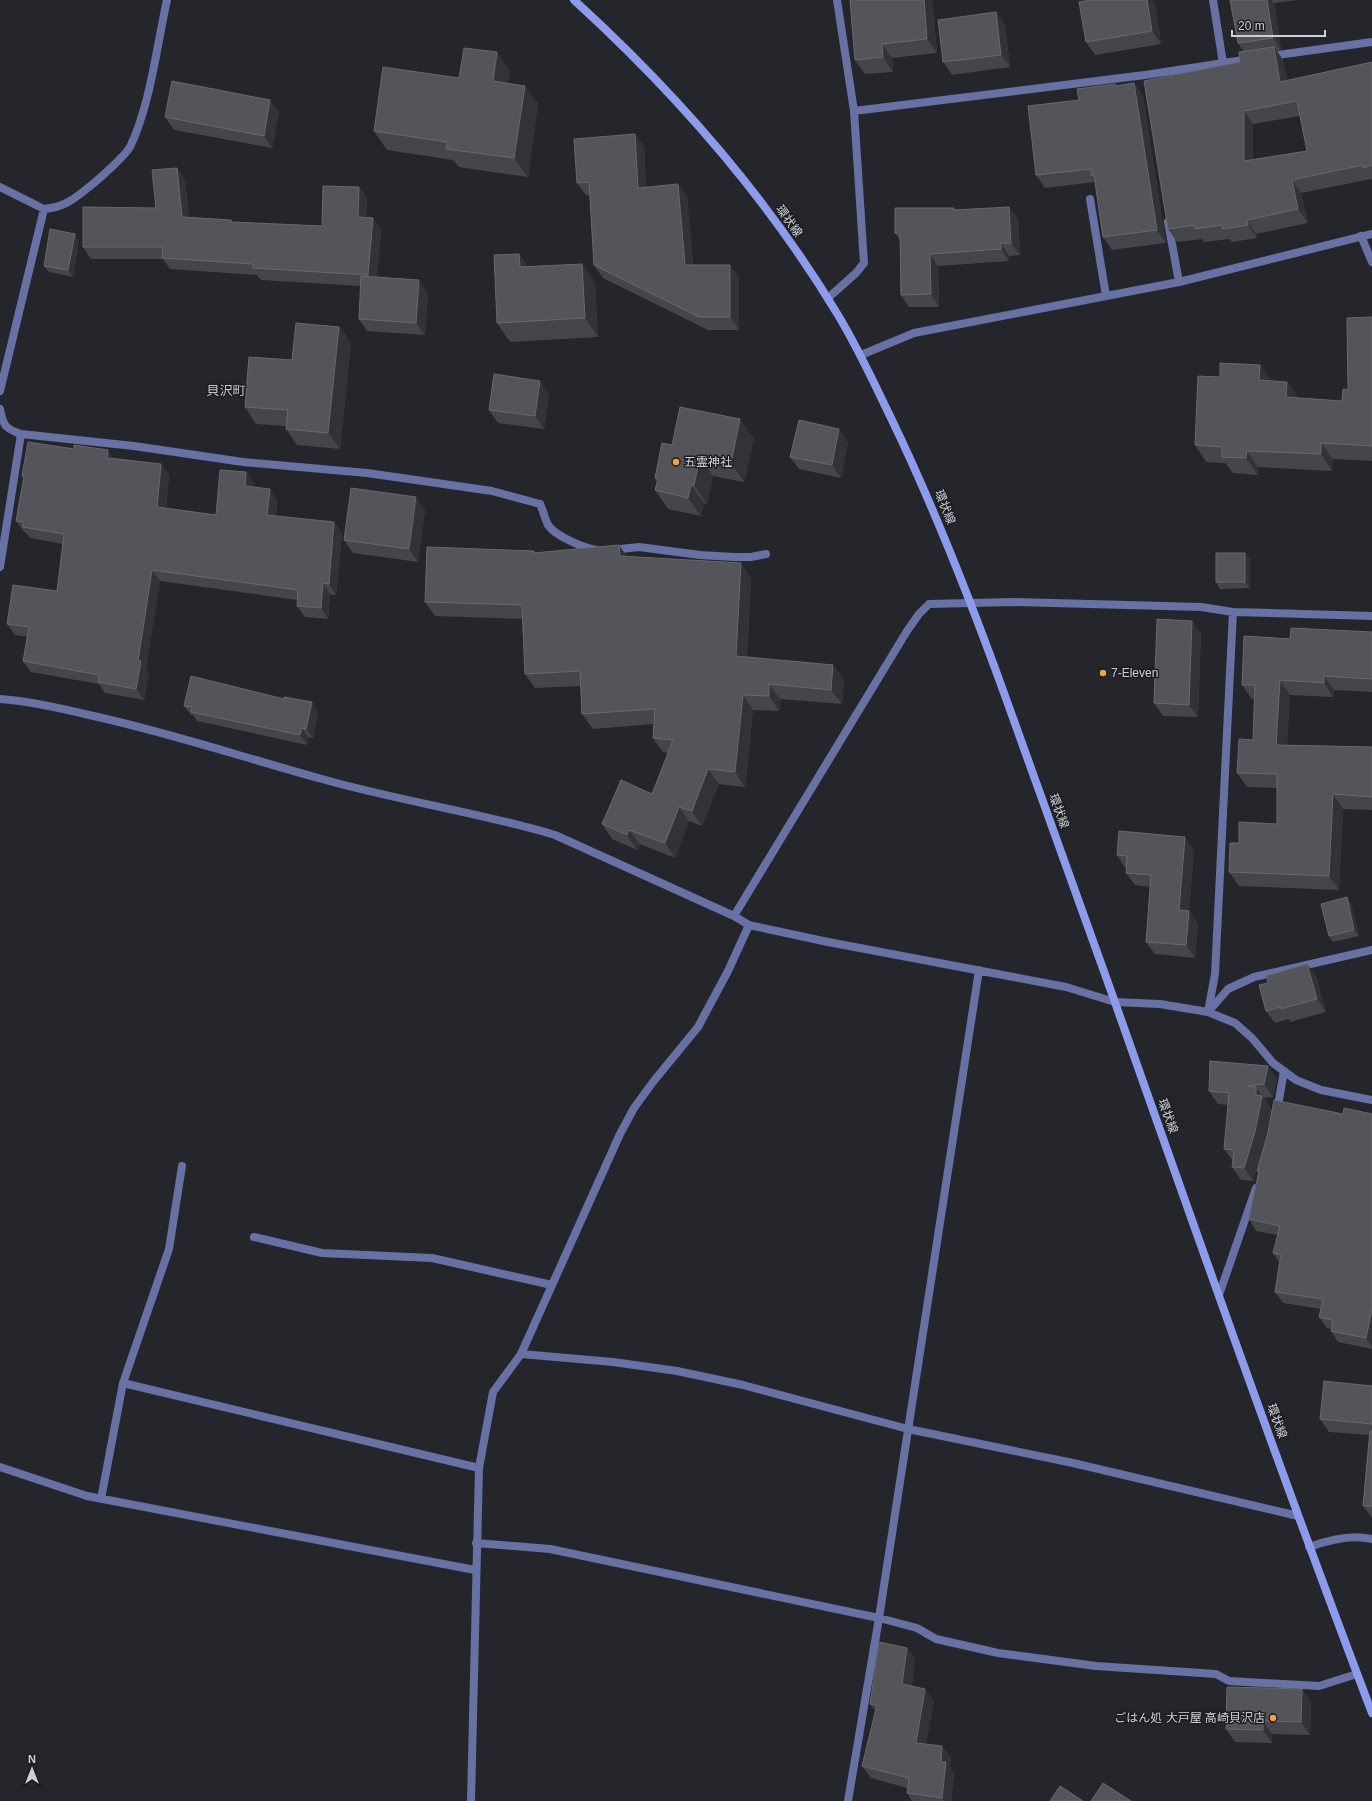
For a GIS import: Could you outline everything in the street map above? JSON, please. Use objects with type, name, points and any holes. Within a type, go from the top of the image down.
[{"type":"street","points":[[0,187],[44,209],[55,208],[68,203],[94,183],[129,148],[144,112],[166,0]]},
{"type":"street","name":"環状線","points":[[574,0],[607,30],[669,93],[728,160],[779,227],[828,298],[861,355],[920,478],[971,603],[1309,1547],[1372,1713]]},
{"type":"street","points":[[828,298],[856,273],[864,263],[854,111],[837,0]]},
{"type":"street","points":[[1213,0],[1223,63]]},
{"type":"street","points":[[854,111],[1146,79],[1223,63],[1372,42]]},
{"type":"street","points":[[1090,199],[1106,296]]},
{"type":"street","points":[[0,391],[44,209]]},
{"type":"street","points":[[1167,216],[1179,282]]},
{"type":"street","points":[[861,355],[914,333],[1179,282],[1372,234]]},
{"type":"street","points":[[1361,236],[1372,262]]},
{"type":"street","points":[[0,409],[2,419],[8,429],[21,434],[134,446],[243,462],[367,474],[492,491],[540,504],[548,524],[555,532],[587,549],[604,551],[639,547],[734,558],[751,558],[766,554]]},
{"type":"street","points":[[0,567],[21,434]]},
{"type":"street","points":[[734,916],[919,614],[929,604],[1012,602],[1201,607],[1233,612],[1372,616]]},
{"type":"street","points":[[1208,1012],[1215,974],[1233,612]]},
{"type":"street","points":[[0,698],[46,705],[120,721],[164,732],[364,790],[555,835],[734,916],[748,925],[1066,987],[1115,1002],[1160,1004],[1208,1012],[1235,1023],[1252,1038],[1273,1063],[1296,1080],[1320,1090],[1372,1100]]},
{"type":"street","points":[[470,1801],[475,1570],[479,1468],[493,1392],[521,1354],[630,1114],[653,1082],[698,1028],[728,971],[748,925]]},
{"type":"street","points":[[1208,1012],[1228,989],[1254,978],[1372,950]]},
{"type":"street","points":[[848,1801],[879,1618],[980,970]]},
{"type":"street","points":[[1275,1120],[1284,1071]]},
{"type":"street","points":[[101,1498],[123,1383],[169,1249],[182,1166]]},
{"type":"street","points":[[1219,1295],[1258,1184]]},
{"type":"street","points":[[254,1237],[322,1253],[432,1258],[552,1285]]},
{"type":"street","points":[[521,1354],[613,1362],[677,1371],[743,1385],[908,1429],[1073,1463],[1298,1516]]},
{"type":"street","points":[[123,1383],[479,1468]]},
{"type":"street","points":[[0,1468],[87,1496],[475,1570]]},
{"type":"street","points":[[1309,1547],[1328,1540],[1351,1538],[1372,1539]]},
{"type":"street","points":[[476,1543],[550,1549],[879,1618],[917,1628],[936,1639],[998,1653],[1096,1666],[1216,1674],[1229,1682],[1319,1686],[1357,1674]]},
{"type":"building","points":[[850,0],[924,0],[927,39],[882,44],[883,57],[855,60]]},
{"type":"building","points":[[1090,0],[1147,0],[1152,31],[1086,42],[1079,2]]},
{"type":"building","points":[[1230,0],[1267,0],[1273,38],[1238,43]]},
{"type":"building","points":[[996,12],[1001,55],[943,62],[938,20]]},
{"type":"building","points":[[1274,47],[1280,82],[1372,62],[1372,165],[1363,168],[1363,165],[1292,180],[1298,209],[1247,220],[1248,225],[1223,229],[1222,225],[1195,229],[1194,225],[1168,229],[1144,81],[1240,62],[1239,52]],"holes":[[[1297,101],[1307,151],[1244,161],[1244,111]]]},
{"type":"building","points":[[464,48],[497,52],[493,81],[525,86],[514,158],[446,149],[447,142],[374,131],[383,67],[459,78]]},
{"type":"building","points":[[172,81],[270,100],[264,136],[165,117]]},
{"type":"building","points":[[1134,83],[1157,230],[1103,237],[1094,175],[1091,175],[1091,169],[1036,175],[1028,106],[1079,100],[1077,89]]},
{"type":"building","points":[[635,134],[638,188],[678,184],[685,265],[730,265],[730,317],[699,317],[594,265],[589,182],[577,183],[574,139]]},
{"type":"building","points":[[177,168],[182,217],[231,220],[231,222],[322,226],[323,186],[359,187],[358,217],[373,218],[368,275],[253,268],[253,264],[162,258],[163,247],[83,247],[83,207],[156,208],[152,170]]},
{"type":"building","points":[[1009,207],[1011,243],[1001,243],[1001,249],[930,254],[931,294],[901,295],[900,233],[895,233],[895,208],[954,208],[954,210]]},
{"type":"building","points":[[50,229],[75,234],[68,270],[44,266]]},
{"type":"building","points":[[519,254],[520,267],[582,264],[585,318],[497,323],[494,255]]},
{"type":"building","points":[[361,276],[419,280],[416,323],[359,319]]},
{"type":"building","points":[[1372,317],[1372,446],[1321,443],[1321,454],[1247,451],[1246,458],[1222,457],[1222,447],[1195,445],[1198,376],[1220,377],[1220,363],[1260,365],[1259,380],[1287,382],[1286,397],[1342,401],[1343,389],[1348,390],[1347,318]]},
{"type":"building","points":[[296,323],[339,327],[328,433],[286,429],[288,410],[245,407],[249,357],[292,360]]},
{"type":"building","points":[[494,374],[540,381],[535,416],[489,410]]},
{"type":"building","points":[[680,407],[740,419],[731,463],[700,457],[694,485],[691,485],[688,498],[655,490],[658,479],[655,478],[662,443],[672,445]]},
{"type":"building","points":[[799,420],[839,429],[832,465],[790,457]]},
{"type":"building","points":[[28,442],[74,449],[74,445],[108,450],[107,458],[161,464],[157,507],[216,515],[220,470],[246,472],[245,486],[270,489],[267,515],[334,522],[329,584],[323,583],[321,608],[297,606],[298,590],[152,570],[138,661],[141,661],[136,689],[98,682],[99,675],[23,661],[29,627],[7,624],[13,585],[57,591],[64,534],[23,527],[23,522],[16,521]]},
{"type":"building","points":[[351,488],[416,497],[409,549],[344,540]]},
{"type":"building","points":[[619,545],[620,556],[741,563],[736,656],[833,665],[831,690],[769,684],[769,696],[743,695],[735,772],[708,769],[692,811],[679,807],[665,843],[629,830],[627,835],[602,824],[621,780],[652,794],[673,740],[653,738],[655,709],[582,714],[580,671],[525,674],[522,605],[425,602],[427,547],[534,551],[534,553]]},
{"type":"building","points":[[1216,553],[1245,553],[1245,582],[1216,582]]},
{"type":"building","points":[[1157,619],[1192,621],[1189,705],[1154,703]]},
{"type":"building","points":[[1291,628],[1372,632],[1372,679],[1324,676],[1324,683],[1280,680],[1276,745],[1372,747],[1372,797],[1333,794],[1329,876],[1229,872],[1230,843],[1239,843],[1239,822],[1277,824],[1277,774],[1237,773],[1239,739],[1253,740],[1255,685],[1242,685],[1244,636],[1290,639]]},
{"type":"building","points":[[191,676],[284,699],[284,697],[312,702],[306,729],[302,728],[300,735],[191,712],[192,707],[184,706]]},
{"type":"building","points":[[1119,831],[1185,837],[1179,910],[1189,911],[1186,945],[1146,942],[1151,875],[1126,873],[1127,856],[1117,855]]},
{"type":"building","points":[[1347,897],[1354,930],[1329,936],[1321,904]]},
{"type":"building","points":[[1307,964],[1317,999],[1281,1009],[1281,1007],[1266,1011],[1259,985],[1268,983],[1266,976]]},
{"type":"building","points":[[1210,1061],[1268,1066],[1264,1084],[1248,1086],[1256,1087],[1256,1095],[1262,1096],[1255,1132],[1244,1168],[1232,1167],[1234,1150],[1224,1149],[1229,1093],[1209,1091]]},
{"type":"building","points":[[1274,1100],[1343,1114],[1344,1108],[1372,1114],[1372,1309],[1366,1338],[1331,1331],[1333,1320],[1319,1317],[1323,1299],[1275,1292],[1281,1255],[1273,1253],[1280,1226],[1249,1219],[1259,1171],[1257,1171],[1267,1136]]},
{"type":"building","points":[[1324,1381],[1372,1386],[1372,1424],[1320,1419]]},
{"type":"building","points":[[1370,1431],[1372,1431],[1372,1506],[1363,1506]]},
{"type":"building","points":[[879,1642],[907,1648],[902,1684],[925,1689],[916,1743],[942,1746],[941,1762],[946,1762],[942,1798],[907,1793],[909,1778],[862,1766],[877,1705],[870,1704]]},
{"type":"building","points":[[1227,1687],[1302,1689],[1301,1722],[1263,1721],[1263,1730],[1226,1729]]},
{"type":"building","points":[[1103,1783],[1131,1801],[1091,1801]]},
{"type":"building","points":[[1060,1786],[1083,1801],[1050,1801]]},
{"type":"place","name":"五霊神社","points":[[676,462]]},
{"type":"place","name":"7-Eleven","points":[[1103,673]]},
{"type":"place","name":"ごはん処 大戸屋 高崎貝沢店","points":[[1273,1718]]},
{"type":"district","name":"貝沢町","points":[[226,390]]}]
